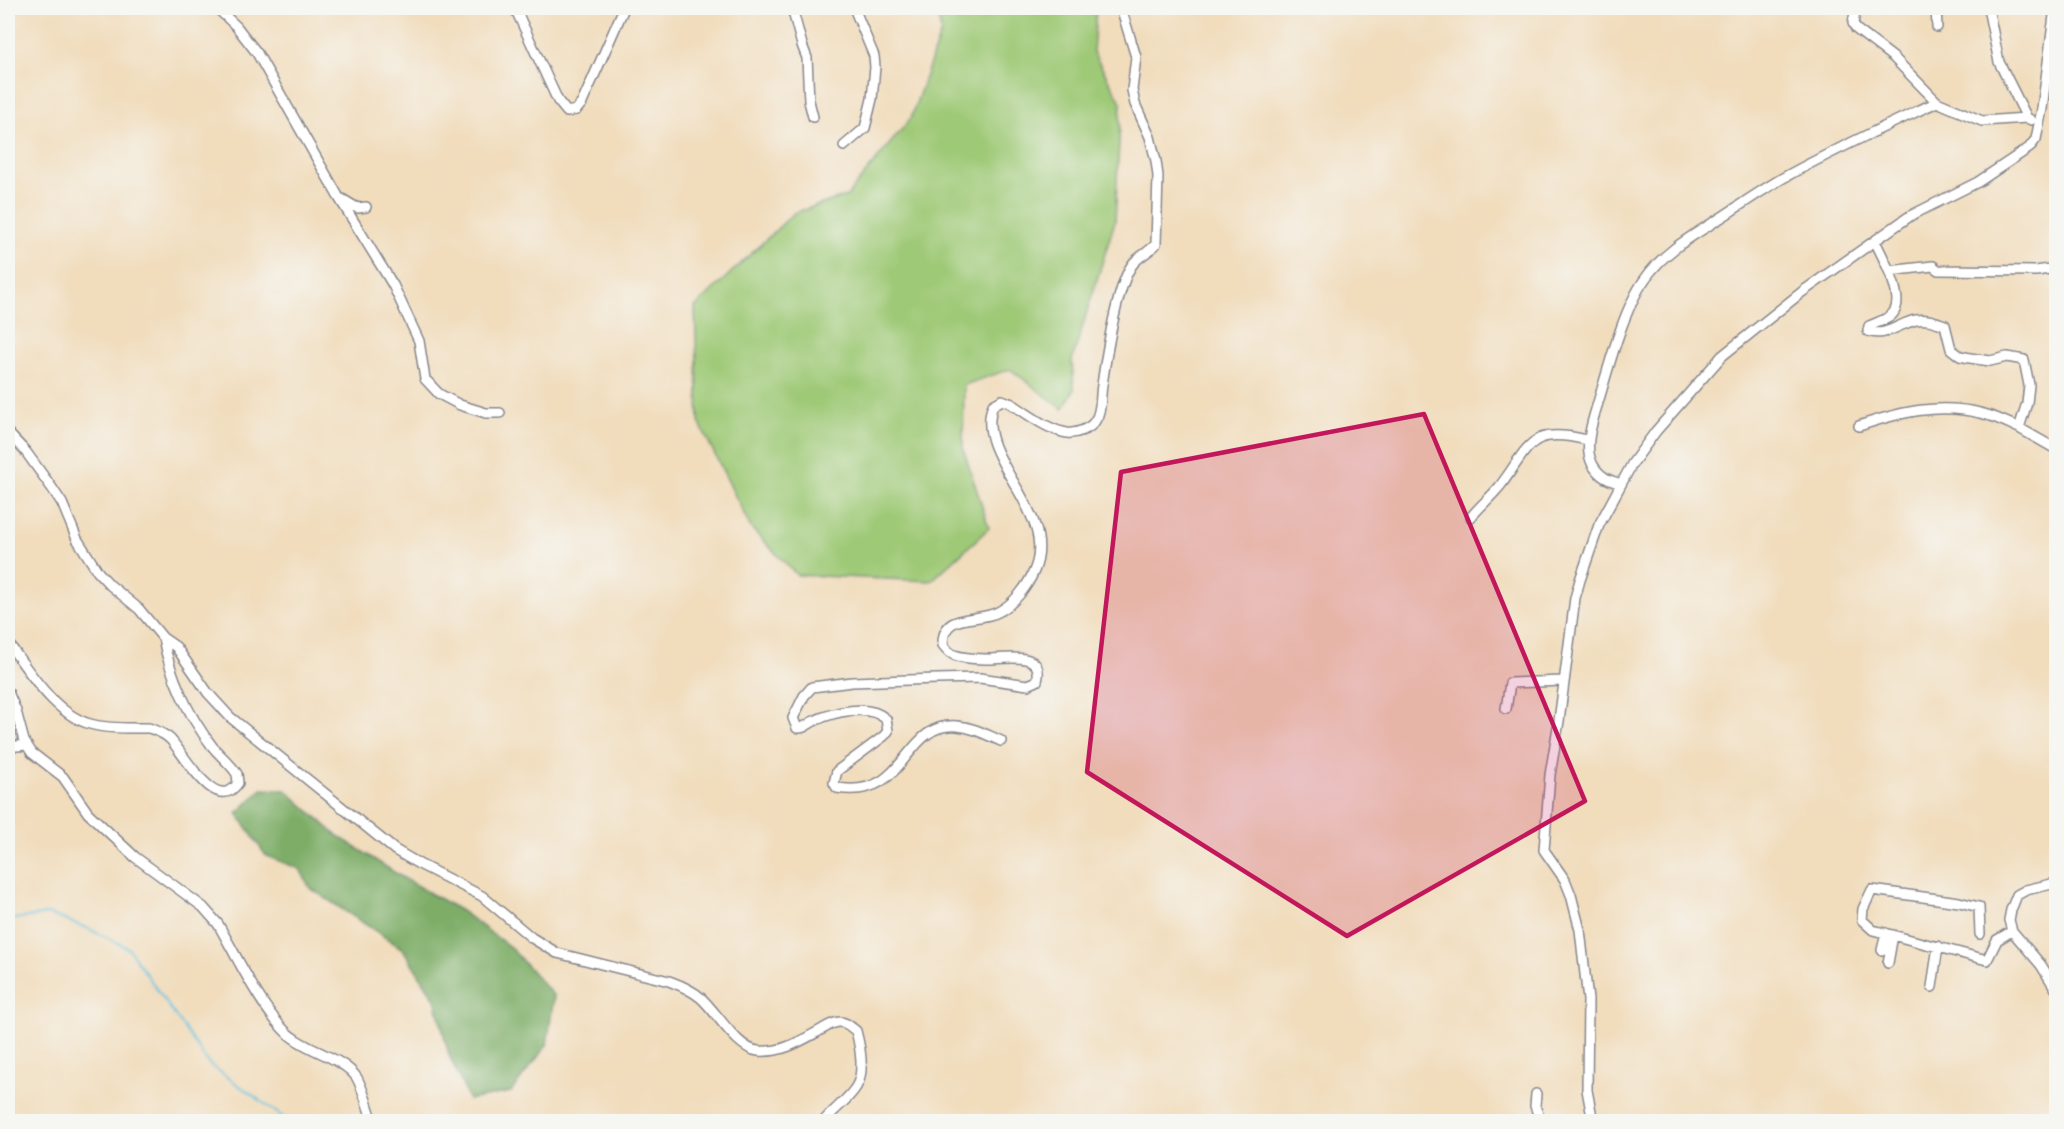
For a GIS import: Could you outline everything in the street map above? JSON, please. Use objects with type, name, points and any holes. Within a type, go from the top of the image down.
[{"type":"street","points":[[217,8],[236,26],[256,53],[393,285],[419,341],[425,378],[439,394],[460,405],[486,413],[500,413]]},
{"type":"street","points":[[515,8],[561,106],[567,112],[576,110],[582,103],[624,8]]},
{"type":"street","points":[[792,8],[807,58],[808,101],[813,117]]},
{"type":"street","points":[[844,146],[865,128],[872,99],[875,67],[874,56],[854,8]]},
{"type":"street","points":[[1001,741],[981,731],[958,726],[942,727],[923,738],[892,774],[883,781],[867,789],[844,790],[837,788],[834,783],[837,771],[884,736],[888,731],[886,719],[875,711],[842,711],[812,722],[801,729],[797,728],[792,718],[804,696],[812,687],[852,682],[937,679],[980,678],[1028,685],[1037,681],[1039,673],[1029,659],[1018,657],[989,659],[953,655],[943,645],[944,633],[948,626],[955,622],[1000,611],[1023,590],[1036,566],[1038,542],[1036,530],[1021,494],[1004,466],[993,437],[989,416],[993,405],[1002,400],[1056,430],[1069,433],[1080,431],[1095,421],[1100,409],[1102,385],[1122,288],[1133,263],[1152,250],[1156,244],[1158,176],[1156,161],[1150,137],[1135,104],[1132,90],[1136,57],[1121,8]]},
{"type":"street","points":[[1856,8],[1853,23],[1856,29],[1894,58],[1937,102],[1982,121],[2027,117]]},
{"type":"street","points":[[1936,8],[1937,27]]},
{"type":"street","points":[[1988,8],[2000,62],[2009,85],[2018,97],[2027,117],[2038,124]]},
{"type":"street","points":[[1593,1122],[1587,1090],[1588,1000],[1580,930],[1565,880],[1544,850],[1550,775],[1575,598],[1599,525],[1621,484],[1650,439],[1722,356],[1802,292],[1910,216],[1978,182],[2029,148],[2036,139],[2055,8]]},
{"type":"street","points":[[1621,484],[1603,476],[1594,465],[1590,459],[1587,440],[1628,312],[1643,282],[1659,261],[1692,236],[1782,179],[1846,144],[1937,102]]},
{"type":"street","points":[[338,195],[357,208],[366,207]]},
{"type":"street","points":[[1875,241],[1896,293],[1897,306],[1892,315],[1869,326],[1868,331],[1884,332],[1916,320],[1934,321],[1945,325],[1951,349],[1960,356],[1990,361],[2007,357],[2024,360],[2029,385],[2027,403],[2019,428]]},
{"type":"street","points":[[1888,271],[1933,266],[1938,270],[2036,272],[2056,268]]},
{"type":"street","points":[[1859,426],[1894,414],[1940,407],[1985,414],[2019,428],[2056,449]]},
{"type":"street","points":[[8,433],[26,452],[52,488],[62,504],[77,539],[98,572],[139,609],[163,638],[182,655],[208,693],[230,717],[395,850],[482,896],[531,938],[556,953],[682,986],[698,996],[740,1041],[755,1051],[781,1049],[794,1045],[834,1023],[843,1022],[856,1031],[859,1043],[860,1078],[856,1088],[823,1122]]},
{"type":"street","points":[[1471,517],[1498,489],[1519,457],[1536,440],[1553,434],[1587,440]]},
{"type":"street","points":[[8,643],[55,703],[76,719],[96,726],[149,728],[158,731],[171,740],[206,785],[219,792],[230,791],[238,783],[237,774],[203,734],[181,694],[167,658],[163,638]]},
{"type":"street","points":[[1506,709],[1510,683],[1563,681]]},
{"type":"street","points":[[8,692],[26,745],[63,777],[88,813],[135,857],[210,915],[218,924],[259,996],[287,1033],[298,1042],[343,1066],[356,1077],[373,1122]]},
{"type":"street","points":[[8,747],[26,745]]},
{"type":"street","points":[[2056,883],[2026,891],[2017,896],[2009,920],[2012,931],[2041,965],[2056,989]]},
{"type":"street","points":[[1980,934],[1979,908],[1959,902],[1872,890],[1863,909],[1862,920],[1872,930],[1987,960],[1997,940],[2012,931]]},
{"type":"street","points":[[1882,950],[1889,934]]},
{"type":"street","points":[[1888,963],[1889,934]]},
{"type":"street","points":[[1932,987],[1938,946]]},
{"type":"street","points":[[1536,1094],[1534,1106],[1541,1122]]},
{"type":"highlighted area","points":[[1424,414],[1585,801],[1347,936],[1087,772],[1121,472]]},
{"type":"green space","points":[[937,8],[1096,8],[1093,52],[1121,102],[1115,221],[1072,360],[1074,390],[1063,409],[1010,369],[964,385],[963,448],[989,528],[931,581],[797,575],[751,528],[699,422],[695,307],[794,213],[847,196],[911,118],[941,32]]},
{"type":"green space","points":[[262,789],[286,790],[335,834],[400,876],[461,911],[510,947],[554,996],[547,1045],[511,1092],[469,1100],[449,1055],[435,999],[403,949],[310,888],[300,869],[266,856],[237,813]]},
{"type":"waterway","points":[[8,920],[48,914],[87,928],[128,948],[209,1064],[290,1122]]}]
